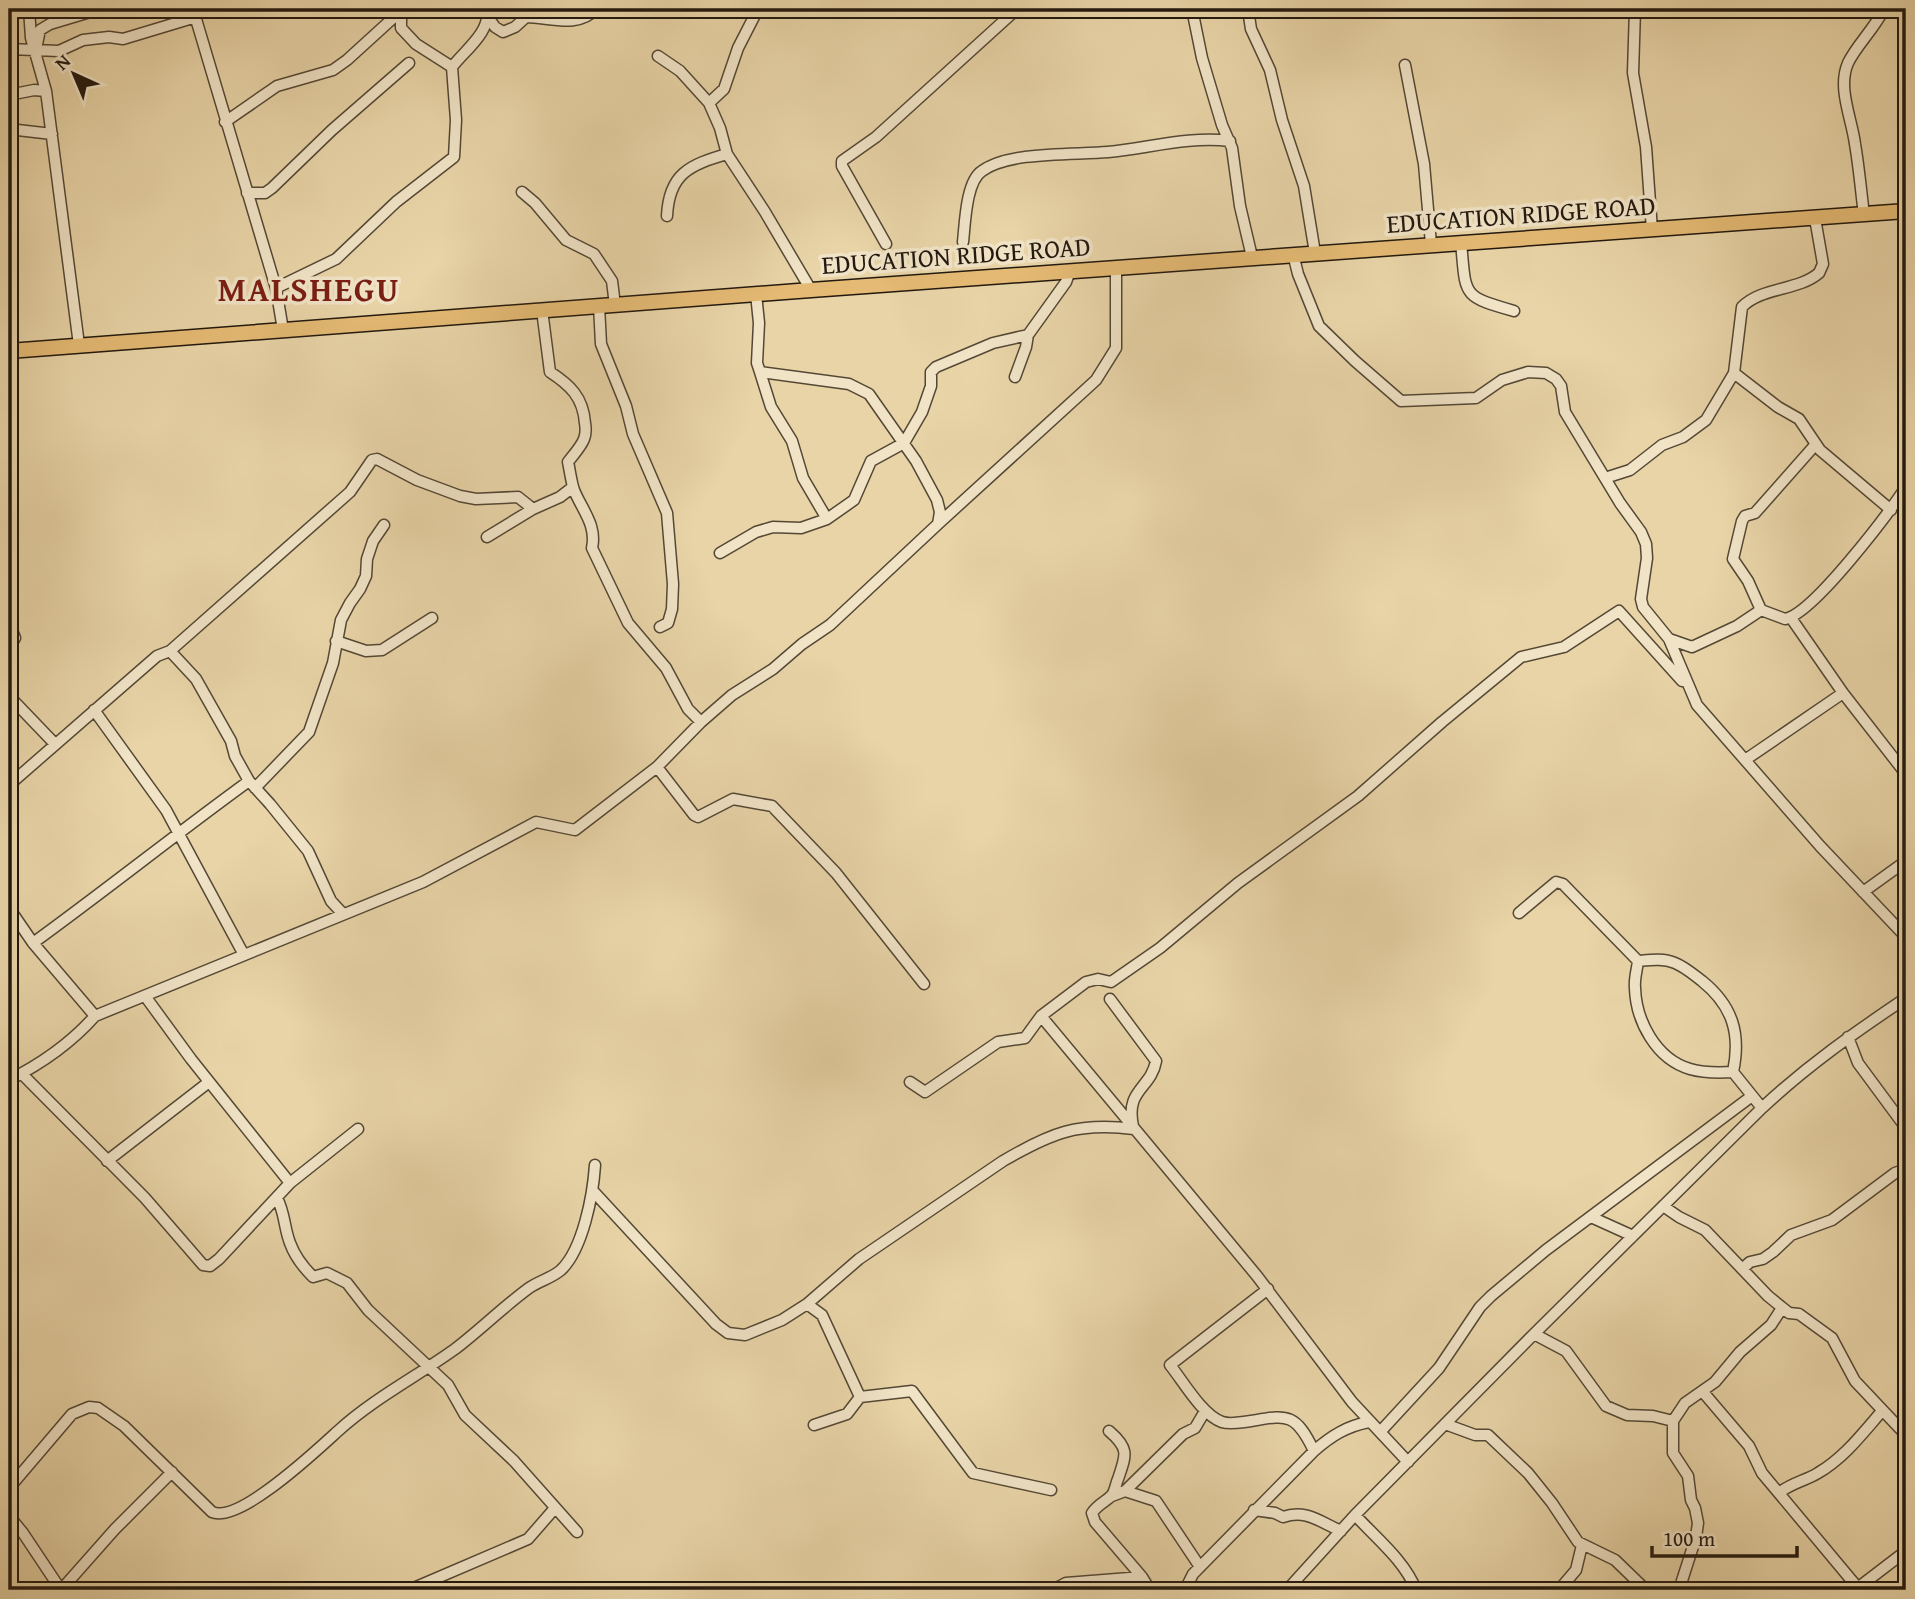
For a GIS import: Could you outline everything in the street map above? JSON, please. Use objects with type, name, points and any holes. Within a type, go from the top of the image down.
[{"type":"main road","name":"EDUCATION RIDGE ROAD","points":[[9,351],[1252,257],[1906,211]]},
{"type":"street","points":[[29,9],[32,38],[46,91],[79,345]]},
{"type":"street","points":[[36,49],[40,30],[50,24],[100,9]]},
{"type":"street","points":[[488,13],[495,27],[503,32],[515,27],[526,17],[580,20],[590,16],[596,9]]},
{"type":"street","points":[[709,103],[724,89],[738,48],[758,9]]},
{"type":"street","points":[[886,244],[842,166],[844,157],[876,137],[1017,9]]},
{"type":"street","points":[[1192,9],[1202,58],[1220,118],[1230,141],[1240,206],[1252,257]]},
{"type":"street","points":[[1252,9],[1249,16],[1251,29],[1270,70],[1282,120],[1304,186],[1315,253]]},
{"type":"street","points":[[1634,9],[1633,73],[1646,147],[1652,230]]},
{"type":"street","points":[[1864,215],[1855,141],[1845,94],[1845,77],[1848,64],[1876,26],[1884,9]]},
{"type":"street","points":[[402,10],[401,28],[416,44],[452,67]]},
{"type":"street","points":[[225,122],[277,86],[333,70],[402,10]]},
{"type":"street","points":[[9,50],[36,49],[50,52],[98,37],[123,39],[194,13],[276,288],[283,330]]},
{"type":"street","points":[[276,288],[335,259],[396,202],[454,157],[456,120],[452,67],[482,32],[488,13]]},
{"type":"street","points":[[658,56],[680,71],[709,103],[727,154],[811,290]]},
{"type":"street","points":[[247,193],[265,193],[272,188],[332,130],[410,63]]},
{"type":"street","points":[[1405,65],[1424,164],[1431,244]]},
{"type":"street","points":[[9,95],[34,90],[46,91]]},
{"type":"street","points":[[9,129],[52,134]]},
{"type":"street","points":[[962,242],[970,194],[976,176],[982,170],[1006,160],[1108,152],[1203,138],[1230,141]]},
{"type":"street","points":[[667,216],[671,187],[686,171],[705,160],[727,154]]},
{"type":"street","points":[[522,192],[535,203],[566,240],[594,254],[612,281],[615,305]]},
{"type":"street","points":[[1605,478],[1630,470],[1665,442],[1683,437],[1706,420],[1734,373],[1742,307],[1754,298],[1790,288],[1819,273],[1823,264],[1816,224],[1812,219]]},
{"type":"street","points":[[1461,242],[1464,279],[1473,297],[1484,303],[1514,311]]},
{"type":"street","points":[[1293,254],[1319,326],[1401,401],[1476,398],[1512,375],[1528,372],[1546,373],[1556,379],[1561,386],[1565,412],[1646,544],[1646,572],[1641,599],[1643,607],[1668,639],[1698,705],[1906,937]]},
{"type":"street","points":[[9,1080],[66,1044],[81,1032],[94,1016],[423,882],[536,822],[575,830],[657,767],[732,695],[773,669],[830,625],[1096,380],[1116,348],[1116,268]]},
{"type":"street","points":[[1015,377],[1028,335],[1066,282],[1070,271]]},
{"type":"street","points":[[756,294],[759,323],[757,363],[771,407],[792,441],[803,478],[827,519]]},
{"type":"street","points":[[599,306],[601,344],[626,407],[633,434],[667,513],[673,584],[672,609],[668,623],[660,627]]},
{"type":"street","points":[[542,310],[550,372],[567,382],[578,395],[584,415],[586,434],[583,443],[568,461],[573,487],[593,527],[592,548],[628,623],[666,668],[688,709],[701,722]]},
{"type":"street","points":[[720,553],[741,539],[765,529],[802,528],[827,519],[854,500],[871,461],[904,443],[922,412],[931,386],[931,372],[936,367],[993,343],[1028,335]]},
{"type":"street","points":[[760,372],[855,386],[869,394],[904,443],[937,500],[940,512],[938,524]]},
{"type":"street","points":[[1734,373],[1806,425],[1815,444],[1891,510]]},
{"type":"street","points":[[1815,444],[1755,513],[1745,516],[1742,521],[1733,559],[1748,581],[1761,610],[1786,619],[1798,614],[1853,558],[1906,487]]},
{"type":"street","points":[[9,785],[158,656],[170,651],[350,492],[372,460],[377,459],[417,480],[460,496],[476,499],[518,497],[533,509]]},
{"type":"street","points":[[487,537],[573,487]]},
{"type":"street","points":[[33,943],[178,832],[252,785],[309,732],[333,663],[341,620],[366,576],[367,559],[373,541],[384,525]]},
{"type":"street","points":[[1668,639],[1692,647],[1737,626],[1761,610]]},
{"type":"street","points":[[910,1082],[925,1092],[998,1042],[1025,1038],[1041,1016],[1086,982],[1098,979],[1111,982],[1160,948],[1238,883],[1358,796],[1521,657],[1564,647],[1619,611],[1689,689]]},
{"type":"street","points":[[336,641],[366,650],[382,650],[432,618]]},
{"type":"street","points":[[1791,618],[1906,774]]},
{"type":"street","points":[[9,624],[15,638],[9,648]]},
{"type":"street","points":[[170,651],[197,679],[231,741],[240,767],[307,851],[331,901],[343,914]]},
{"type":"street","points":[[1745,760],[1843,692]]},
{"type":"street","points":[[9,696],[55,744]]},
{"type":"street","points":[[94,710],[146,778],[244,955]]},
{"type":"street","points":[[657,767],[698,817],[733,799],[772,806],[836,873],[924,985]]},
{"type":"street","points":[[1863,892],[1906,860]]},
{"type":"street","points":[[1519,912],[1556,882],[1563,884],[1638,961],[1661,960],[1675,963],[1709,987],[1732,1015],[1736,1051],[1733,1072],[1762,1108]]},
{"type":"street","points":[[9,908],[33,943],[94,1016]]},
{"type":"street","points":[[1638,961],[1634,986],[1642,1026],[1650,1037],[1666,1054],[1689,1069],[1712,1073],[1733,1072]]},
{"type":"street","points":[[145,996],[290,1184]]},
{"type":"street","points":[[1286,1590],[1445,1424],[1762,1108],[1798,1074],[1906,998]]},
{"type":"street","points":[[1110,999],[1156,1061],[1154,1070],[1131,1105],[1134,1129]]},
{"type":"street","points":[[1041,1016],[1268,1289],[1369,1422],[1409,1462]]},
{"type":"street","points":[[1848,1037],[1857,1063],[1906,1128]]},
{"type":"street","points":[[22,1074],[145,1198],[203,1265],[210,1266],[219,1259],[290,1184],[358,1129]]},
{"type":"street","points":[[107,1161],[209,1082]]},
{"type":"street","points":[[1380,1432],[1438,1368],[1480,1307],[1546,1250],[1752,1096]]},
{"type":"street","points":[[593,1191],[716,1324],[728,1333],[745,1335],[782,1320],[807,1304],[859,1259],[1028,1146],[1056,1133],[1083,1128],[1107,1126],[1134,1129]]},
{"type":"street","points":[[9,1488],[72,1414],[89,1407],[98,1408],[114,1417],[212,1512],[222,1514],[249,1503],[291,1473],[370,1404],[455,1348],[531,1286],[560,1271],[572,1255],[593,1191],[595,1165]]},
{"type":"street","points":[[1742,1269],[1750,1262],[1763,1259],[1791,1235],[1832,1220],[1895,1173],[1906,1170]]},
{"type":"street","points":[[277,1198],[286,1219],[289,1242],[301,1265],[313,1277],[327,1273],[348,1283],[368,1310],[448,1385],[465,1415],[514,1461],[577,1532]]},
{"type":"street","points":[[1663,1206],[1705,1230],[1762,1291],[1782,1308],[1789,1313],[1799,1314],[1832,1338],[1855,1381],[1906,1435]]},
{"type":"street","points":[[1591,1217],[1633,1236]]},
{"type":"street","points":[[822,1315],[824,1288]]},
{"type":"street","points":[[1268,1289],[1170,1365],[1205,1411],[1222,1422],[1238,1423],[1283,1416],[1292,1419],[1306,1433],[1314,1451]]},
{"type":"street","points":[[807,1304],[822,1315],[860,1396]]},
{"type":"street","points":[[1679,1590],[1698,1523],[1688,1476],[1674,1453],[1673,1421],[1685,1404],[1715,1382],[1740,1352],[1771,1325],[1782,1308]]},
{"type":"street","points":[[1534,1334],[1566,1351],[1606,1406],[1627,1415],[1653,1416],[1673,1421]]},
{"type":"street","points":[[814,1425],[847,1414],[860,1396],[912,1391],[973,1474],[1051,1490]]},
{"type":"street","points":[[1703,1392],[1749,1446],[1762,1473],[1856,1589],[1906,1551]]},
{"type":"street","points":[[1150,1590],[1103,1533],[1092,1513],[1098,1504],[1125,1491],[1183,1434],[1195,1428],[1205,1411]]},
{"type":"street","points":[[1779,1493],[1791,1484],[1817,1474],[1846,1453],[1882,1411]]},
{"type":"street","points":[[1185,1590],[1185,1585],[1200,1567],[1314,1451],[1332,1436],[1354,1425],[1369,1422]]},
{"type":"street","points":[[1445,1424],[1475,1435],[1488,1435],[1528,1473],[1578,1542],[1615,1560],[1646,1590]]},
{"type":"street","points":[[1109,1431],[1120,1440],[1126,1452],[1112,1496]]},
{"type":"street","points":[[9,1516],[61,1590],[115,1529],[172,1472]]},
{"type":"street","points":[[1125,1491],[1156,1501],[1200,1567]]},
{"type":"street","points":[[414,1590],[528,1539],[555,1508]]},
{"type":"street","points":[[1254,1510],[1283,1517],[1295,1513],[1314,1518],[1341,1531]]},
{"type":"street","points":[[1356,1515],[1396,1559],[1416,1590]]},
{"type":"street","points":[[1559,1590],[1576,1570],[1582,1545]]},
{"type":"street","points":[[1053,1590],[1066,1583],[1142,1577]]},
{"type":"district","name":"MALSHEGU","points":[[309,289]]}]
